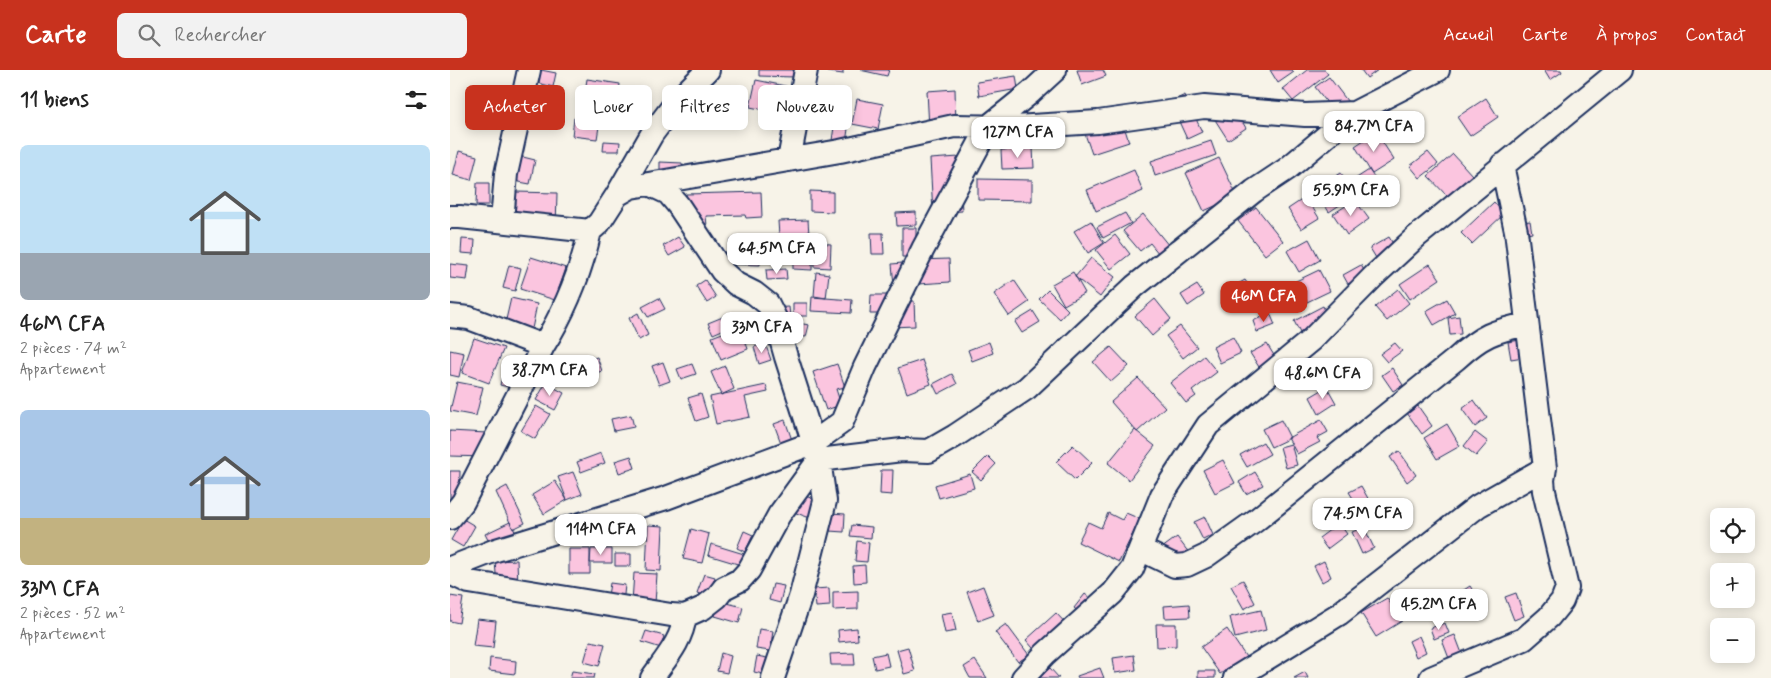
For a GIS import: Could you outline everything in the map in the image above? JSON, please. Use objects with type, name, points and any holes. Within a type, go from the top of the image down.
[{"type":"street","points":[[502,221],[506,174],[529,70]]},
{"type":"street","points":[[451,515],[463,502],[543,346],[558,323],[584,256],[590,231],[599,223],[652,134],[678,101],[708,70]]},
{"type":"street","points":[[789,160],[806,70]]},
{"type":"street","points":[[450,573],[469,582],[685,616],[703,608],[717,597],[724,588],[740,580],[749,570],[816,451],[842,422],[865,368],[919,257],[989,126],[1055,70]]},
{"type":"street","points":[[450,568],[496,550],[816,451],[929,451],[1027,388],[1135,286],[1254,191],[1287,169],[1354,113],[1438,70]]},
{"type":"street","points":[[1023,678],[1045,654],[1113,593],[1132,569],[1162,495],[1208,426],[1311,340],[1374,276],[1416,237],[1620,70]]},
{"type":"street","points":[[616,195],[631,187],[789,160],[954,126],[1014,127],[1098,122],[1204,107],[1305,115],[1354,113]]},
{"type":"street","points":[[1431,678],[1524,640],[1549,617],[1562,601],[1567,588],[1542,480],[1545,468],[1516,231],[1502,165]]},
{"type":"street","points":[[650,184],[668,193],[678,205],[722,271],[736,284],[754,293],[768,304],[775,318],[816,451],[825,501],[801,596],[773,678]]},
{"type":"street","points":[[450,218],[460,217],[590,231]]},
{"type":"street","points":[[450,316],[469,318],[543,346]]},
{"type":"street","points":[[1140,549],[1175,566],[1187,565],[1206,556],[1255,521],[1483,336],[1499,330],[1527,324]]},
{"type":"street","points":[[1234,678],[1338,614],[1478,506],[1545,468]]},
{"type":"street","points":[[652,678],[676,645],[685,616]]},
{"type":"building","points":[[541,70],[556,73],[553,85],[538,83]]},
{"type":"building","points":[[759,70],[796,70],[795,77],[759,76]]},
{"type":"building","points":[[828,70],[843,70],[843,74],[828,72]]},
{"type":"building","points":[[860,70],[889,70],[887,76]]},
{"type":"building","points":[[1077,70],[1103,70],[1106,76],[1082,85]]},
{"type":"building","points":[[1270,70],[1292,70],[1294,72],[1278,83]]},
{"type":"building","points":[[1307,70],[1325,70],[1328,74],[1293,101],[1283,89]]},
{"type":"building","points":[[1361,70],[1378,70],[1367,78]]},
{"type":"building","points":[[1544,70],[1561,70],[1562,72],[1550,80]]},
{"type":"building","points":[[1016,76],[1018,89],[979,96],[977,82]]},
{"type":"building","points":[[1329,77],[1348,102],[1335,113],[1315,87]]},
{"type":"building","points":[[587,79],[620,84],[620,85],[586,85]]},
{"type":"building","points":[[756,80],[780,85],[758,85],[758,109],[750,107]]},
{"type":"building","points":[[955,89],[956,126],[929,128],[927,91]]},
{"type":"building","points":[[1185,95],[1202,132],[1187,139],[1170,102]]},
{"type":"building","points":[[1486,98],[1498,117],[1470,136],[1457,117]]},
{"type":"building","points":[[857,99],[883,104],[878,129],[852,124]]},
{"type":"building","points":[[1231,103],[1246,128],[1228,140],[1212,115]]},
{"type":"building","points":[[574,118],[575,130],[598,130],[597,139],[572,136]]},
{"type":"building","points":[[1123,123],[1129,142],[1092,154],[1085,134]]},
{"type":"building","points":[[834,130],[848,130],[845,149],[831,147]]},
{"type":"building","points":[[1376,132],[1394,160],[1372,174],[1355,146]]},
{"type":"building","points":[[604,141],[620,142],[619,151],[603,151]]},
{"type":"building","points":[[1211,141],[1216,155],[1155,176],[1151,161]]},
{"type":"building","points":[[1033,148],[1034,168],[1002,169],[1001,150]]},
{"type":"building","points":[[459,151],[477,156],[471,180],[453,175]]},
{"type":"building","points":[[1428,152],[1438,164],[1420,178],[1410,166]]},
{"type":"building","points":[[1453,154],[1472,175],[1448,197],[1428,176]]},
{"type":"building","points":[[519,156],[535,160],[530,184],[514,181]]},
{"type":"building","points":[[959,157],[962,211],[933,213],[930,159]]},
{"type":"building","points":[[1219,158],[1237,196],[1204,211],[1186,173]]},
{"type":"building","points":[[660,162],[682,163],[682,176],[660,175]]},
{"type":"building","points":[[1134,170],[1143,191],[1096,211],[1087,190]]},
{"type":"building","points":[[1369,170],[1384,192],[1367,203],[1352,181]]},
{"type":"building","points":[[1341,173],[1355,195],[1329,212],[1315,190]]},
{"type":"building","points":[[978,179],[1032,180],[1032,201],[978,200]]},
{"type":"building","points":[[477,183],[489,183],[489,205],[476,205]]},
{"type":"building","points":[[810,191],[833,192],[833,212],[810,211]]},
{"type":"building","points":[[516,192],[557,193],[556,228],[515,228]]},
{"type":"building","points":[[761,192],[762,217],[746,218],[745,215],[706,216],[707,226],[687,227],[686,194]]},
{"type":"building","points":[[1306,197],[1319,218],[1301,229],[1288,209]]},
{"type":"building","points":[[1355,200],[1369,219],[1347,235],[1333,214]]},
{"type":"building","points":[[1494,202],[1504,214],[1472,244],[1461,233]]},
{"type":"building","points":[[1256,207],[1283,241],[1265,255],[1238,221]]},
{"type":"building","points":[[916,212],[916,225],[897,226],[896,213]]},
{"type":"building","points":[[1125,213],[1131,223],[1103,238],[1097,227]]},
{"type":"building","points":[[1143,214],[1169,246],[1159,254],[1150,243],[1140,251],[1123,231]]},
{"type":"building","points":[[808,220],[810,250],[780,251],[778,221]]},
{"type":"building","points":[[1091,221],[1104,243],[1088,253],[1074,231]]},
{"type":"building","points":[[1530,221],[1532,233],[1517,236],[1515,223]]},
{"type":"building","points":[[902,228],[916,228],[916,257],[902,257]]},
{"type":"building","points":[[871,233],[883,233],[884,254],[872,254]]},
{"type":"building","points":[[1115,235],[1130,254],[1111,269],[1096,250]]},
{"type":"building","points":[[678,237],[685,247],[669,256],[663,246]]},
{"type":"building","points":[[1389,237],[1398,252],[1379,263],[1370,248]]},
{"type":"building","points":[[462,239],[475,240],[474,254],[461,253]]},
{"type":"building","points":[[1309,239],[1320,260],[1299,272],[1287,251]]},
{"type":"building","points":[[730,240],[760,241],[760,265],[729,264]]},
{"type":"building","points":[[814,243],[831,244],[830,268],[814,267]]},
{"type":"building","points":[[531,257],[566,268],[555,300],[520,289]]},
{"type":"building","points":[[793,258],[812,259],[812,270],[793,269]]},
{"type":"building","points":[[1091,258],[1115,277],[1100,297],[1075,277]]},
{"type":"building","points":[[949,259],[950,282],[918,284],[917,260]]},
{"type":"building","points":[[912,262],[915,295],[895,297],[892,264]]},
{"type":"building","points":[[450,264],[469,266],[467,280],[450,278]]},
{"type":"building","points":[[1430,264],[1440,279],[1410,299],[1400,284]]},
{"type":"building","points":[[509,265],[521,268],[515,291],[503,288]]},
{"type":"building","points":[[1361,265],[1366,274],[1348,284],[1343,275]]},
{"type":"building","points":[[786,269],[787,279],[767,280],[766,270]]},
{"type":"building","points":[[1319,270],[1330,291],[1307,302],[1296,281]]},
{"type":"building","points":[[816,272],[829,274],[826,298],[814,296]]},
{"type":"building","points":[[1073,272],[1085,293],[1064,305],[1052,284]]},
{"type":"building","points":[[705,280],[716,297],[707,303],[696,286]]},
{"type":"building","points":[[1014,280],[1029,302],[1009,316],[994,294]]},
{"type":"building","points":[[1245,280],[1253,292],[1229,306],[1222,293]]},
{"type":"building","points":[[1197,285],[1204,295],[1188,306],[1181,295]]},
{"type":"building","points":[[1398,289],[1409,303],[1387,321],[1375,307]]},
{"type":"building","points":[[1048,290],[1068,310],[1060,319],[1039,299]]},
{"type":"building","points":[[871,295],[887,295],[887,314],[870,314]]},
{"type":"building","points":[[812,297],[852,300],[851,313],[811,311]]},
{"type":"building","points":[[511,298],[537,304],[532,329],[505,324]]},
{"type":"building","points":[[659,298],[665,309],[648,317],[642,307]]},
{"type":"building","points":[[1155,299],[1171,319],[1152,336],[1135,316]]},
{"type":"building","points":[[1447,299],[1455,313],[1434,325],[1426,311]]},
{"type":"building","points":[[914,301],[915,326],[891,327],[889,302]]},
{"type":"building","points":[[793,303],[807,303],[807,316],[793,316]]},
{"type":"building","points":[[1323,306],[1330,321],[1301,335],[1294,321]]},
{"type":"building","points":[[789,307],[790,316],[766,317],[766,308]]},
{"type":"building","points":[[1033,311],[1040,322],[1022,333],[1015,322]]},
{"type":"building","points":[[638,313],[648,335],[639,340],[629,318]]},
{"type":"building","points":[[1270,313],[1275,325],[1257,332],[1253,321]]},
{"type":"building","points":[[730,314],[734,325],[713,334],[708,323]]},
{"type":"building","points":[[1459,316],[1461,334],[1450,335],[1448,318]]},
{"type":"building","points":[[775,319],[809,325],[806,337],[773,331]]},
{"type":"building","points":[[740,326],[748,349],[721,360],[712,337]]},
{"type":"building","points":[[1180,326],[1197,347],[1183,358],[1166,336]]},
{"type":"building","points":[[1233,337],[1241,353],[1220,363],[1213,347]]},
{"type":"building","points":[[474,338],[504,348],[489,383],[462,373]]},
{"type":"building","points":[[1520,340],[1523,357],[1511,359],[1508,342]]},
{"type":"building","points":[[989,342],[993,353],[972,361],[968,350]]},
{"type":"building","points":[[765,343],[771,360],[759,364],[754,347]]},
{"type":"building","points":[[1395,343],[1402,351],[1387,362],[1380,354]]},
{"type":"building","points":[[1267,344],[1275,357],[1259,367],[1250,353]]},
{"type":"building","points":[[1111,347],[1129,366],[1111,382],[1093,362]]},
{"type":"building","points":[[450,350],[464,353],[459,377],[450,375]]},
{"type":"building","points":[[1204,356],[1217,372],[1192,391],[1196,396],[1186,403],[1170,383]]},
{"type":"building","points":[[597,357],[602,371],[590,375],[585,361]]},
{"type":"building","points":[[922,360],[931,384],[907,393],[898,368]]},
{"type":"building","points":[[663,362],[670,381],[659,385],[652,366]]},
{"type":"building","points":[[692,364],[696,374],[681,379],[677,369]]},
{"type":"building","points":[[837,364],[845,387],[836,389],[841,405],[826,410],[813,372]]},
{"type":"building","points":[[725,366],[734,389],[721,395],[711,372]]},
{"type":"building","points":[[1392,368],[1403,385],[1393,391],[1382,375]]},
{"type":"building","points":[[503,373],[518,376],[516,389],[500,385]]},
{"type":"building","points":[[952,374],[957,384],[938,394],[933,384]]},
{"type":"building","points":[[1138,378],[1165,407],[1137,432],[1111,402]]},
{"type":"building","points":[[457,382],[483,387],[476,416],[450,411]]},
{"type":"building","points":[[546,383],[564,393],[555,410],[536,400]]},
{"type":"building","points":[[766,385],[768,392],[745,397],[750,417],[716,424],[710,397]]},
{"type":"building","points":[[1327,387],[1336,403],[1319,414],[1310,397]]},
{"type":"building","points":[[701,394],[708,417],[696,421],[688,398]]},
{"type":"building","points":[[1474,400],[1487,418],[1475,427],[1462,409]]},
{"type":"building","points":[[536,406],[550,414],[535,439],[521,431]]},
{"type":"building","points":[[1418,406],[1432,426],[1422,434],[1407,413]]},
{"type":"building","points":[[631,415],[634,427],[614,431],[611,419]]},
{"type":"building","points":[[785,420],[792,440],[781,443],[774,424]]},
{"type":"building","points":[[1281,420],[1290,438],[1271,447],[1262,429]]},
{"type":"building","points":[[1321,420],[1328,432],[1317,438],[1320,442],[1297,454],[1288,438]]},
{"type":"building","points":[[1447,424],[1460,446],[1437,459],[1424,438]]},
{"type":"building","points":[[1135,430],[1155,446],[1129,480],[1108,463]]},
{"type":"building","points":[[450,431],[487,433],[486,457],[450,456]]},
{"type":"building","points":[[1475,432],[1488,442],[1476,456],[1464,446]]},
{"type":"building","points":[[1263,442],[1270,454],[1247,467],[1240,455]]},
{"type":"building","points":[[1291,444],[1297,465],[1286,468],[1280,447]]},
{"type":"building","points":[[1073,445],[1092,463],[1075,480],[1056,462]]},
{"type":"building","points":[[1399,451],[1416,475],[1407,482],[1390,457]]},
{"type":"building","points":[[601,453],[605,463],[581,472],[577,462]]},
{"type":"building","points":[[631,456],[635,468],[619,473],[615,461]]},
{"type":"building","points":[[988,456],[996,464],[981,480],[972,472]]},
{"type":"building","points":[[1223,460],[1235,483],[1215,493],[1203,470]]},
{"type":"building","points":[[881,470],[893,470],[892,495],[880,494]]},
{"type":"building","points":[[450,471],[460,471],[459,509],[450,509]]},
{"type":"building","points":[[573,472],[582,494],[567,500],[558,477]]},
{"type":"building","points":[[1255,472],[1263,485],[1246,494],[1239,482]]},
{"type":"building","points":[[970,474],[974,488],[939,498],[935,485]]},
{"type":"building","points":[[555,481],[567,500],[544,514],[532,495]]},
{"type":"building","points":[[507,486],[525,523],[513,529],[496,492]]},
{"type":"building","points":[[1361,486],[1370,502],[1359,508],[1349,492]]},
{"type":"building","points":[[795,492],[816,500],[810,518],[788,510]]},
{"type":"building","points":[[830,513],[845,514],[844,532],[829,531]]},
{"type":"building","points":[[1108,513],[1122,520],[1126,513],[1140,519],[1119,562],[1078,542],[1088,522],[1101,528]]},
{"type":"building","points":[[1205,517],[1213,535],[1203,540],[1194,522]]},
{"type":"building","points":[[463,519],[475,526],[463,547],[451,540]]},
{"type":"building","points":[[510,522],[519,539],[494,552],[485,534]]},
{"type":"building","points":[[1339,523],[1347,534],[1327,549],[1319,538]]},
{"type":"building","points":[[648,525],[663,526],[661,571],[646,570]]},
{"type":"building","points":[[852,525],[872,527],[871,538],[850,536]]},
{"type":"building","points":[[1364,527],[1374,548],[1362,554],[1352,532]]},
{"type":"building","points":[[691,529],[709,534],[702,563],[683,559]]},
{"type":"building","points":[[744,531],[753,535],[745,552],[737,548]]},
{"type":"building","points":[[1177,537],[1192,557],[1158,551]]},
{"type":"building","points":[[857,541],[869,543],[867,562],[855,561]]},
{"type":"building","points":[[711,544],[744,554],[741,565],[708,555]]},
{"type":"building","points":[[569,549],[590,549],[590,574],[569,574]]},
{"type":"building","points":[[591,549],[612,549],[612,563],[590,563]]},
{"type":"building","points":[[615,554],[631,554],[631,566],[615,566]]},
{"type":"building","points":[[517,560],[518,585],[497,586],[495,561]]},
{"type":"building","points":[[1324,561],[1331,577],[1322,582],[1314,566]]},
{"type":"building","points":[[865,565],[866,582],[854,583],[853,566]]},
{"type":"building","points":[[634,573],[657,574],[655,603],[632,602]]},
{"type":"building","points":[[704,574],[715,577],[708,597],[697,593]]},
{"type":"building","points":[[1243,580],[1255,603],[1244,609],[1231,586]]},
{"type":"building","points":[[610,583],[625,585],[623,604],[607,602]]},
{"type":"building","points":[[773,584],[784,586],[780,603],[769,600]]},
{"type":"building","points":[[983,586],[994,615],[978,621],[967,592]]},
{"type":"building","points":[[1470,586],[1477,597],[1456,609],[1450,599]]},
{"type":"building","points":[[829,588],[830,606],[816,607],[814,589]]},
{"type":"building","points":[[858,591],[858,609],[833,610],[833,592]]},
{"type":"building","points":[[1516,593],[1524,616],[1514,620],[1505,597]]},
{"type":"building","points":[[1085,594],[1096,603],[1085,617],[1074,608]]},
{"type":"building","points":[[450,596],[463,598],[459,623],[450,621]]},
{"type":"building","points":[[1387,598],[1402,621],[1376,637],[1361,613]]},
{"type":"building","points":[[719,601],[743,607],[739,623],[715,616]]},
{"type":"building","points":[[1189,604],[1190,617],[1165,618],[1164,606]]},
{"type":"building","points":[[1261,610],[1266,630],[1235,638],[1230,617]]},
{"type":"building","points":[[952,612],[956,631],[945,633],[941,614]]},
{"type":"building","points":[[1056,613],[1071,629],[1040,656],[1026,640]]},
{"type":"building","points":[[477,619],[496,621],[493,648],[473,646]]},
{"type":"building","points":[[1445,623],[1449,633],[1434,639],[1430,628]]},
{"type":"building","points":[[1006,624],[1029,655],[1018,662],[995,632]]},
{"type":"building","points":[[1156,624],[1176,624],[1176,646],[1157,647]]},
{"type":"building","points":[[857,628],[858,640],[839,642],[838,630]]},
{"type":"building","points":[[759,629],[773,631],[770,651],[756,649]]},
{"type":"building","points":[[1227,629],[1246,657],[1220,674],[1201,647]]},
{"type":"building","points":[[646,631],[664,636],[661,648],[642,642]]},
{"type":"building","points":[[1455,635],[1463,656],[1450,661],[1442,640]]},
{"type":"building","points":[[1419,636],[1426,652],[1416,657],[1409,641]]},
{"type":"building","points":[[590,641],[605,644],[599,666],[584,662]]},
{"type":"building","points":[[908,647],[915,671],[904,674],[897,650]]},
{"type":"building","points":[[721,653],[731,656],[727,673],[717,671]]},
{"type":"building","points":[[854,653],[855,665],[831,665],[830,654]]},
{"type":"building","points":[[886,653],[889,666],[875,669],[872,656]]},
{"type":"building","points":[[1134,655],[1136,670],[1115,673],[1113,658]]},
{"type":"building","points":[[757,656],[767,658],[763,674],[754,672]]},
{"type":"building","points":[[490,658],[516,661],[515,674],[489,671]]},
{"type":"building","points":[[975,660],[987,678],[970,678],[964,667]]},
{"type":"building","points":[[1050,668],[1059,678],[1039,678]]},
{"type":"building","points":[[1100,668],[1104,678],[1078,678],[1077,676]]},
{"type":"building","points":[[572,671],[595,674],[594,678],[570,678]]},
{"type":"building","points":[[1198,671],[1215,671],[1215,678],[1198,678]]},
{"type":"building","points":[[1305,672],[1308,678],[1294,678]]}]
